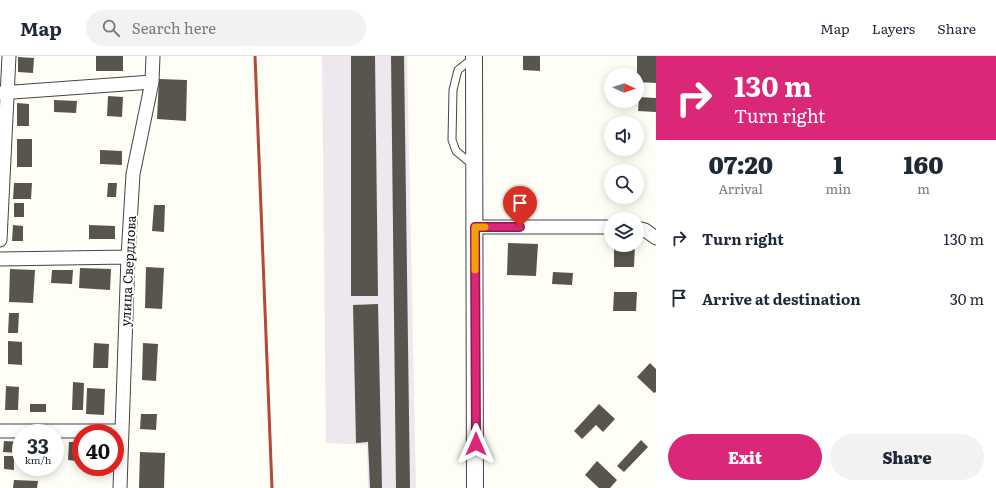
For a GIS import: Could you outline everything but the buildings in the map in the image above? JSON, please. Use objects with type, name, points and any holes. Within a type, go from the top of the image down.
[{"type":"street","points":[[0,240],[4,93],[9,56]]},
{"type":"street","name":"улица Свердлова","points":[[121,424],[133,174],[152,82],[153,56]]},
{"type":"street","points":[[474,57],[475,488]]},
{"type":"street","points":[[4,93],[152,82]]},
{"type":"street","points":[[475,227],[604,227]]},
{"type":"street","points":[[644,230],[656,238]]},
{"type":"street","points":[[0,259],[128,257]]},
{"type":"street","points":[[0,431],[72,431]]},
{"type":"street","name":"улица Свердлова","points":[[120,476],[120,488]]},
{"type":"lane","points":[[474,57],[458,70],[453,90],[452,140],[456,151],[475,167]]},
{"type":"shaded area","points":[[322,56],[407,56],[416,488],[368,488],[367,445],[326,443]]},
{"type":"railway","points":[[255,56],[272,488]]},
{"type":"slow traffic","points":[[475,270],[475,227],[485,227]]},
{"type":"route","points":[[476,444],[475,227],[520,227]]}]
